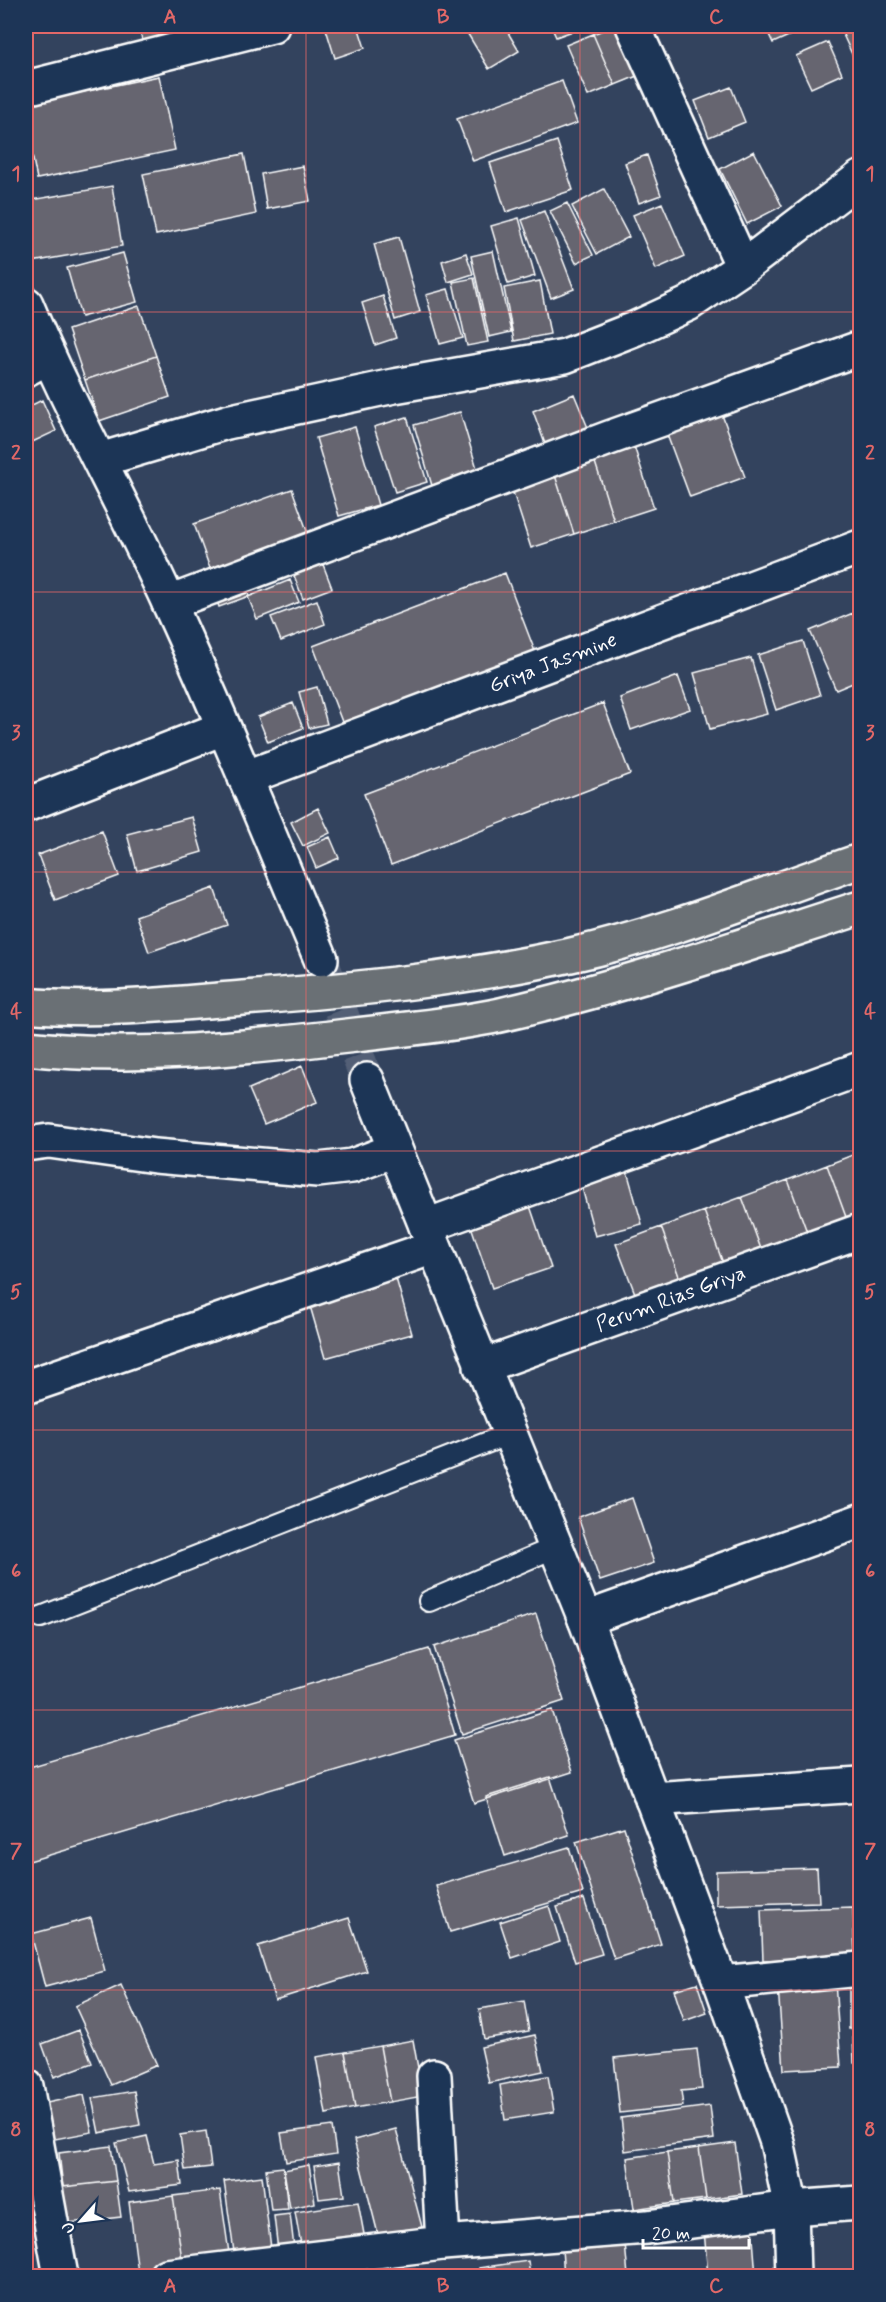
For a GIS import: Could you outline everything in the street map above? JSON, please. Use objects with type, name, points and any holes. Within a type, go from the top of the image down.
[{"type":"highway","points":[[26,1005],[109,1009],[273,996],[478,974],[573,954],[658,931],[861,861]]},
{"type":"highway","points":[[26,1048],[59,1052],[171,1053],[280,1044],[497,1015],[585,993],[861,908]]},
{"type":"street","points":[[26,88],[272,26]]},
{"type":"street","points":[[633,26],[743,267]]},
{"type":"street","points":[[100,460],[227,422],[394,386],[565,356],[634,329],[688,304],[743,267],[861,178]]},
{"type":"street","points":[[26,304],[37,363],[100,460],[169,603],[321,959]]},
{"type":"street","points":[[169,603],[609,438],[861,348]]},
{"type":"street","name":"Griya Jasmine","points":[[245,778],[861,547]]},
{"type":"street","points":[[26,806],[223,728]]},
{"type":"street","points":[[26,1387],[430,1236],[861,1069]]},
{"type":"street","points":[[367,1080],[481,1367],[585,1619],[721,1983],[777,2142],[791,2208],[793,2277]]},
{"type":"street","points":[[26,1144],[49,1141],[155,1156],[318,1170],[352,1166],[395,1150]]},
{"type":"street","name":"Perum Rias Griya","points":[[481,1367],[861,1231]]},
{"type":"street","points":[[585,1619],[861,1521]]},
{"type":"street","points":[[652,1799],[861,1785]]},
{"type":"street","points":[[721,1983],[861,1969]]},
{"type":"street","points":[[434,2076],[443,2243]]},
{"type":"street","points":[[26,2086],[61,2277]]},
{"type":"street","points":[[166,2277],[443,2243],[647,2227],[791,2208],[861,2203]]},
{"type":"lane","points":[[41,1617],[509,1434]]},
{"type":"lane","points":[[429,1601],[556,1547]]},
{"type":"building","points":[[139,26],[167,26],[170,38],[143,44]]},
{"type":"building","points":[[172,26],[210,26],[175,35]]},
{"type":"building","points":[[337,26],[358,26],[365,48],[335,58],[326,29]]},
{"type":"building","points":[[463,26],[504,26],[519,51],[489,69]]},
{"type":"building","points":[[551,26],[580,26],[581,28],[556,37]]},
{"type":"building","points":[[613,26],[621,26],[642,74],[615,85],[593,34]]},
{"type":"building","points":[[765,26],[811,26],[773,43]]},
{"type":"building","points":[[839,26],[860,26],[860,63],[857,65]]},
{"type":"building","points":[[593,34],[615,85],[588,96],[566,45]]},
{"type":"building","points":[[828,42],[842,74],[811,88],[796,56]]},
{"type":"building","points":[[159,76],[175,150],[37,179],[26,125],[26,104]]},
{"type":"building","points":[[562,81],[577,123],[473,161],[457,119]]},
{"type":"building","points":[[731,87],[745,122],[709,137],[695,101]]},
{"type":"building","points":[[557,141],[573,190],[506,212],[490,163]]},
{"type":"building","points":[[754,151],[782,206],[747,224],[720,169]]},
{"type":"building","points":[[244,154],[256,214],[156,235],[143,174]]},
{"type":"building","points":[[647,155],[661,195],[639,203],[625,163]]},
{"type":"building","points":[[303,166],[310,201],[267,209],[261,174]]},
{"type":"building","points":[[112,186],[122,246],[26,263],[26,201]]},
{"type":"building","points":[[604,189],[629,237],[597,254],[572,206]]},
{"type":"building","points":[[567,203],[593,255],[576,263],[550,211]]},
{"type":"building","points":[[662,203],[685,256],[656,269],[633,215]]},
{"type":"building","points":[[544,211],[574,289],[551,298],[522,220]]},
{"type":"building","points":[[519,218],[535,276],[508,284],[491,226]]},
{"type":"building","points":[[399,237],[420,312],[395,320],[374,244]]},
{"type":"building","points":[[493,251],[511,332],[489,337],[471,256]]},
{"type":"building","points":[[123,253],[137,302],[81,317],[67,268]]},
{"type":"building","points":[[466,253],[473,274],[448,282],[442,261]]},
{"type":"building","points":[[474,278],[488,342],[467,346],[453,282]]},
{"type":"building","points":[[540,281],[550,334],[514,341],[504,288]]},
{"type":"building","points":[[448,289],[463,338],[440,344],[426,295]]},
{"type":"building","points":[[383,296],[396,338],[375,345],[362,303]]},
{"type":"building","points":[[139,306],[156,356],[85,380],[68,330]]},
{"type":"building","points":[[156,356],[170,397],[99,421],[85,380]]},
{"type":"building","points":[[574,394],[591,435],[548,452],[533,411]]},
{"type":"building","points":[[42,400],[56,431],[26,445],[26,408]]},
{"type":"building","points":[[460,412],[479,475],[433,489],[414,425]]},
{"type":"building","points":[[721,412],[745,477],[690,497],[666,432]]},
{"type":"building","points":[[407,417],[427,482],[395,492],[374,427]]},
{"type":"building","points":[[355,427],[378,505],[339,516],[316,438]]},
{"type":"building","points":[[633,443],[654,508],[614,521],[593,456]]},
{"type":"building","points":[[593,456],[614,521],[574,534],[553,469]]},
{"type":"building","points":[[553,469],[574,534],[531,548],[510,483]]},
{"type":"building","points":[[292,489],[310,539],[212,574],[194,524]]},
{"type":"building","points":[[319,554],[332,588],[303,599],[290,565]]},
{"type":"building","points":[[505,573],[536,654],[344,727],[313,646]]},
{"type":"building","points":[[242,579],[249,596],[219,607],[213,590]]},
{"type":"building","points":[[290,580],[299,602],[257,619],[248,597]]},
{"type":"building","points":[[317,600],[325,624],[281,641],[271,617]]},
{"type":"building","points":[[853,613],[860,630],[860,680],[836,690],[810,631]]},
{"type":"building","points":[[803,641],[820,695],[776,710],[758,655]]},
{"type":"building","points":[[751,658],[767,714],[710,729],[694,673]]},
{"type":"building","points":[[678,676],[690,709],[631,730],[620,698]]},
{"type":"building","points":[[317,687],[327,724],[309,728],[299,692]]},
{"type":"building","points":[[293,703],[303,728],[268,742],[258,717]]},
{"type":"building","points":[[603,703],[630,774],[391,865],[364,794]]},
{"type":"building","points":[[318,808],[330,833],[303,846],[291,822]]},
{"type":"building","points":[[192,817],[202,852],[137,871],[127,834]]},
{"type":"building","points":[[102,831],[119,876],[55,900],[38,855]]},
{"type":"building","points":[[330,837],[339,858],[316,868],[307,847]]},
{"type":"building","points":[[214,888],[227,925],[149,952],[136,916]]},
{"type":"building","points":[[302,1066],[317,1102],[264,1124],[249,1089]]},
{"type":"building","points":[[860,1152],[860,1212],[846,1217],[827,1165]]},
{"type":"building","points":[[827,1165],[846,1217],[807,1232],[788,1180]]},
{"type":"building","points":[[627,1171],[642,1224],[595,1236],[581,1184]]},
{"type":"building","points":[[788,1180],[807,1232],[761,1249],[742,1197]]},
{"type":"building","points":[[742,1197],[761,1249],[723,1263],[704,1211]]},
{"type":"building","points":[[529,1203],[551,1268],[492,1288],[470,1223]]},
{"type":"building","points":[[704,1211],[723,1263],[680,1279],[661,1227]]},
{"type":"building","points":[[661,1227],[680,1279],[636,1296],[616,1244]]},
{"type":"building","points":[[395,1275],[412,1334],[325,1358],[308,1299]]},
{"type":"building","points":[[632,1498],[654,1563],[600,1581],[578,1517]]},
{"type":"building","points":[[536,1614],[564,1701],[462,1734],[434,1647]]},
{"type":"building","points":[[429,1649],[455,1735],[26,1862],[26,1768]]},
{"type":"building","points":[[552,1710],[572,1772],[474,1803],[454,1740]]},
{"type":"building","points":[[550,1777],[569,1835],[505,1856],[486,1797]]},
{"type":"building","points":[[624,1827],[661,1944],[614,1959],[576,1842]]},
{"type":"building","points":[[569,1847],[583,1893],[450,1932],[436,1886]]},
{"type":"building","points":[[817,1868],[819,1902],[716,1905],[716,1871]]},
{"type":"building","points":[[584,1899],[602,1954],[575,1962],[557,1907]]},
{"type":"building","points":[[549,1906],[560,1942],[512,1958],[500,1922]]},
{"type":"building","points":[[853,1907],[855,1957],[763,1960],[761,1910]]},
{"type":"building","points":[[91,1918],[105,1971],[45,1987],[31,1934]]},
{"type":"building","points":[[349,1918],[367,1971],[275,2000],[258,1946]]},
{"type":"building","points":[[835,1982],[841,2067],[784,2070],[778,1986]]},
{"type":"building","points":[[697,1983],[707,2013],[684,2021],[674,1990]]},
{"type":"building","points":[[121,1985],[157,2065],[111,2085],[75,2006]]},
{"type":"building","points":[[849,1987],[860,1987],[860,2029],[849,2029]]},
{"type":"building","points":[[524,2001],[529,2031],[484,2039],[479,2009]]},
{"type":"building","points":[[79,2030],[92,2063],[54,2077],[42,2044]]},
{"type":"building","points":[[535,2035],[543,2071],[489,2083],[481,2047]]},
{"type":"building","points":[[853,2036],[860,2036],[860,2063],[854,2063]]},
{"type":"building","points":[[413,2040],[423,2096],[390,2102],[380,2046]]},
{"type":"building","points":[[380,2046],[390,2102],[355,2108],[345,2052]]},
{"type":"building","points":[[697,2049],[702,2089],[681,2091],[683,2106],[620,2113],[614,2058]]},
{"type":"building","points":[[345,2052],[355,2108],[326,2114],[316,2057]]},
{"type":"building","points":[[548,2076],[554,2112],[505,2120],[500,2085]]},
{"type":"building","points":[[134,2091],[140,2125],[99,2133],[92,2098]]},
{"type":"building","points":[[84,2095],[92,2132],[50,2140],[42,2104]]},
{"type":"building","points":[[710,2106],[714,2139],[625,2151],[621,2118]]},
{"type":"building","points":[[332,2126],[336,2154],[286,2162],[281,2133]]},
{"type":"building","points":[[396,2129],[422,2227],[379,2238],[354,2140]]},
{"type":"building","points":[[206,2131],[211,2167],[185,2170],[180,2135]]},
{"type":"building","points":[[147,2136],[154,2164],[179,2160],[182,2185],[129,2192],[116,2143]]},
{"type":"building","points":[[735,2143],[742,2194],[706,2199],[699,2148]]},
{"type":"building","points":[[111,2146],[116,2181],[63,2187],[59,2153]]},
{"type":"building","points":[[699,2148],[706,2199],[674,2203],[667,2152]]},
{"type":"building","points":[[667,2152],[674,2203],[634,2209],[627,2158]]},
{"type":"building","points":[[339,2162],[344,2196],[319,2199],[314,2166]]},
{"type":"building","points":[[309,2165],[315,2203],[290,2208],[284,2170]]},
{"type":"building","points":[[283,2167],[288,2209],[271,2210],[266,2169]]},
{"type":"building","points":[[262,2176],[271,2248],[234,2252],[224,2181]]},
{"type":"building","points":[[116,2181],[121,2217],[68,2223],[63,2187]]},
{"type":"building","points":[[220,2190],[230,2260],[183,2267],[173,2196]]},
{"type":"building","points":[[173,2196],[183,2267],[138,2273],[129,2202]]},
{"type":"building","points":[[358,2202],[366,2245],[303,2256],[295,2212]]},
{"type":"building","points":[[290,2214],[295,2256],[279,2259],[274,2216]]},
{"type":"building","points":[[752,2226],[756,2276],[708,2276],[704,2230]]},
{"type":"building","points":[[625,2243],[628,2276],[564,2276],[562,2249]]},
{"type":"building","points":[[528,2261],[530,2276],[480,2276],[479,2268]]},
{"type":"building","points":[[403,2264],[404,2276],[342,2276],[341,2269]]},
{"type":"tunnel","points":[[323,964],[367,1080]]}]
